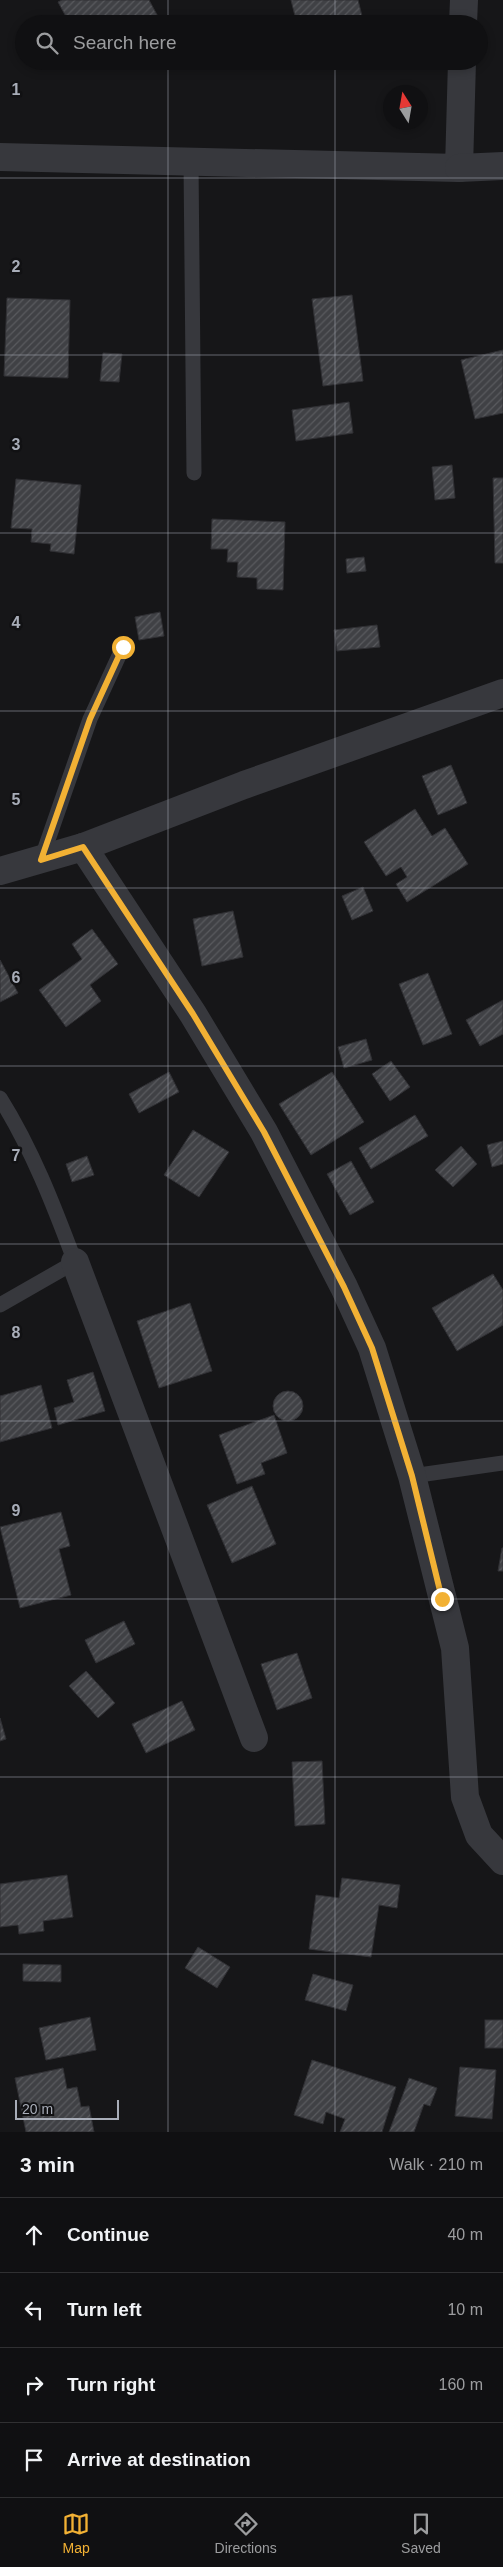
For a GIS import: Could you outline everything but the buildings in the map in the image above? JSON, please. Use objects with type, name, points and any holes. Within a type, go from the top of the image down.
[{"type":"street","points":[[463,15],[464,0]]},
{"type":"street","points":[[459,168],[462,70]]},
{"type":"street","points":[[0,158],[459,168],[503,166]]},
{"type":"street","points":[[0,872],[83,847],[244,785],[503,693]]},
{"type":"street","points":[[83,847],[193,1014],[264,1132],[344,1287],[372,1348],[412,1476],[455,1648],[465,1797],[479,1835],[503,1861]]},
{"type":"street","points":[[75,1262],[254,1738]]},
{"type":"lane","points":[[191,163],[194,473]]},
{"type":"lane","points":[[41,860],[90,719],[123,647]]},
{"type":"lane","points":[[0,1098],[12,1116],[40,1175],[75,1262],[0,1305]]},
{"type":"lane","points":[[412,1476],[503,1463]]},
{"type":"route","points":[[123,647],[103,695],[90,719],[41,860],[83,847],[193,1014],[264,1132],[344,1287],[372,1348],[412,1476],[442,1599]]}]
